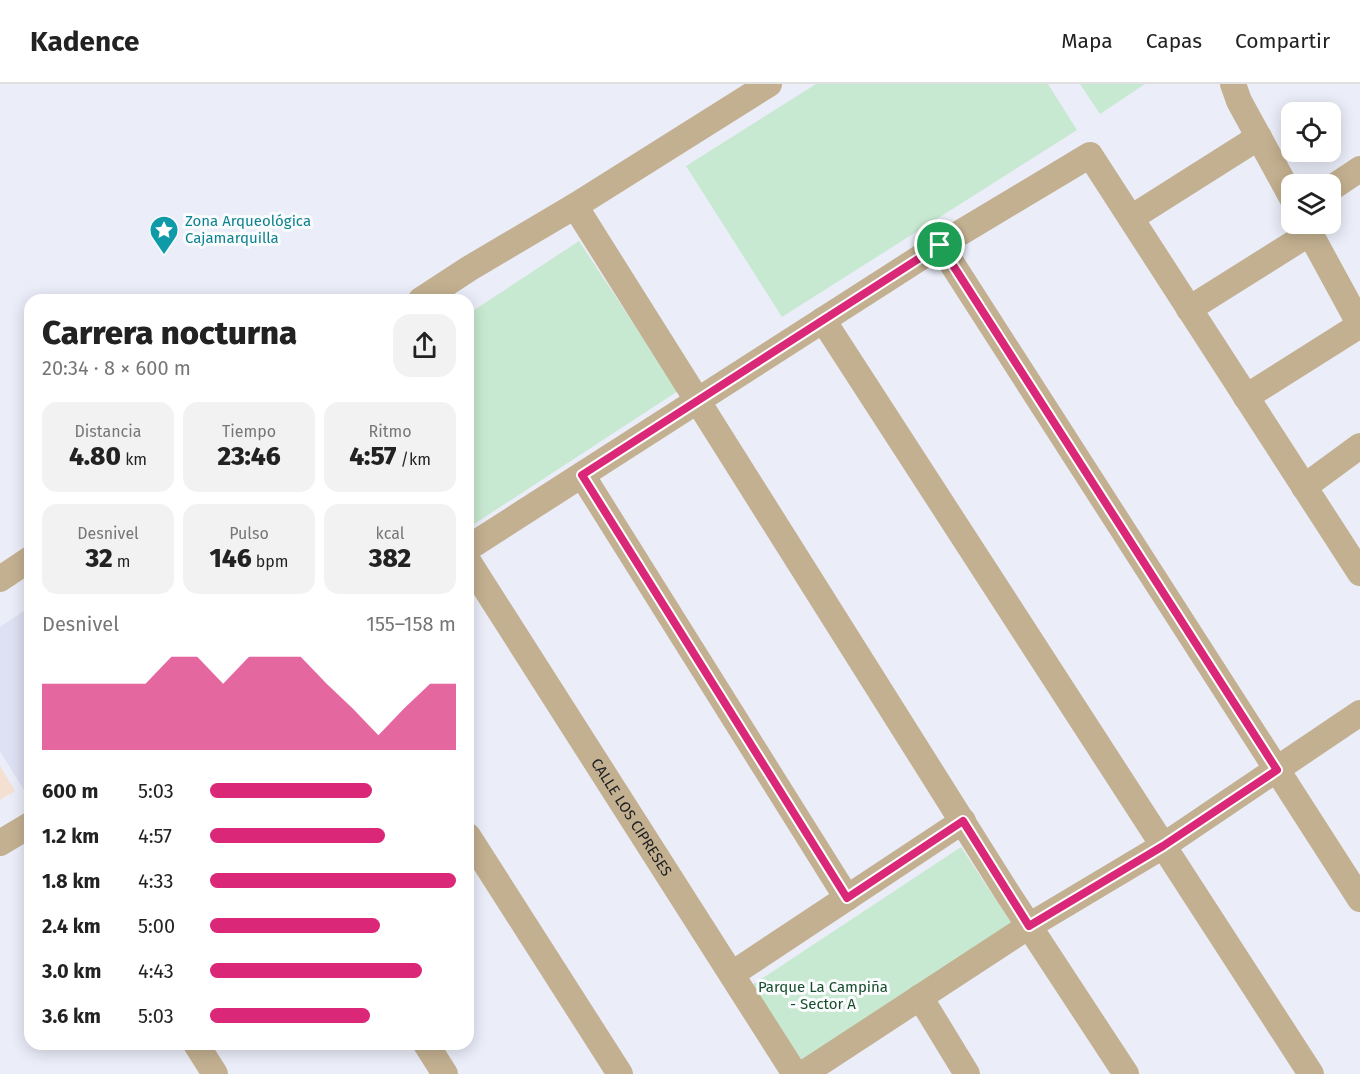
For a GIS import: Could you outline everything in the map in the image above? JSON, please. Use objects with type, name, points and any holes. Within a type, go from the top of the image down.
[{"type":"street","points":[[431,294],[769,84]]},
{"type":"street","points":[[1233,84],[1239,101],[1281,178]]},
{"type":"street","points":[[1131,218],[1259,137]]},
{"type":"street","points":[[474,544],[940,245],[1090,155],[1360,573]]},
{"type":"street","points":[[1341,182],[1360,169]]},
{"type":"street","points":[[575,206],[1029,926],[1126,1074]]},
{"type":"street","points":[[1189,309],[1299,234]]},
{"type":"street","points":[[1246,397],[1359,320],[1311,234]]},
{"type":"street","points":[[940,245],[1277,770],[1353,872],[1360,899]]},
{"type":"street","points":[[823,320],[1311,1074]]},
{"type":"street","points":[[1304,488],[1360,447]]},
{"type":"street","points":[[582,475],[847,898]]},
{"type":"street","points":[[0,579],[24,563]]},
{"type":"street","name":"CALLE LOS CIPRESES","points":[[474,570],[795,1074]]},
{"type":"street","points":[[803,1074],[1029,926],[1163,846],[1360,713]]},
{"type":"street","points":[[732,974],[963,821]]},
{"type":"street","points":[[0,843],[24,829]]},
{"type":"street","points":[[474,845],[620,1074]]},
{"type":"street","points":[[920,998],[967,1074]]},
{"type":"street","points":[[200,1050],[215,1074]]},
{"type":"street","points":[[430,1050],[445,1074]]},
{"type":"shaded area","points":[[24,611],[24,790],[0,751],[0,627]]},
{"type":"shaded area","points":[[0,766],[15,791],[0,800]]},
{"type":"green space","points":[[816,84],[1048,84],[1077,130],[782,317],[686,166]]},
{"type":"green space","points":[[1080,84],[1145,84],[1100,114]]},
{"type":"green space","points":[[579,241],[678,391],[474,524],[474,310]]},
{"type":"green space","name":"Parque La Campiña - Sector A","points":[[961,847],[1014,927],[805,1066],[752,985]]},
{"type":"place","name":"Zona Arqueológica Cajamarquilla","points":[[164,256]]},
{"type":"route","points":[[940,245],[1277,770],[1163,846],[1029,926],[963,821],[847,898],[582,475],[940,245]]}]
